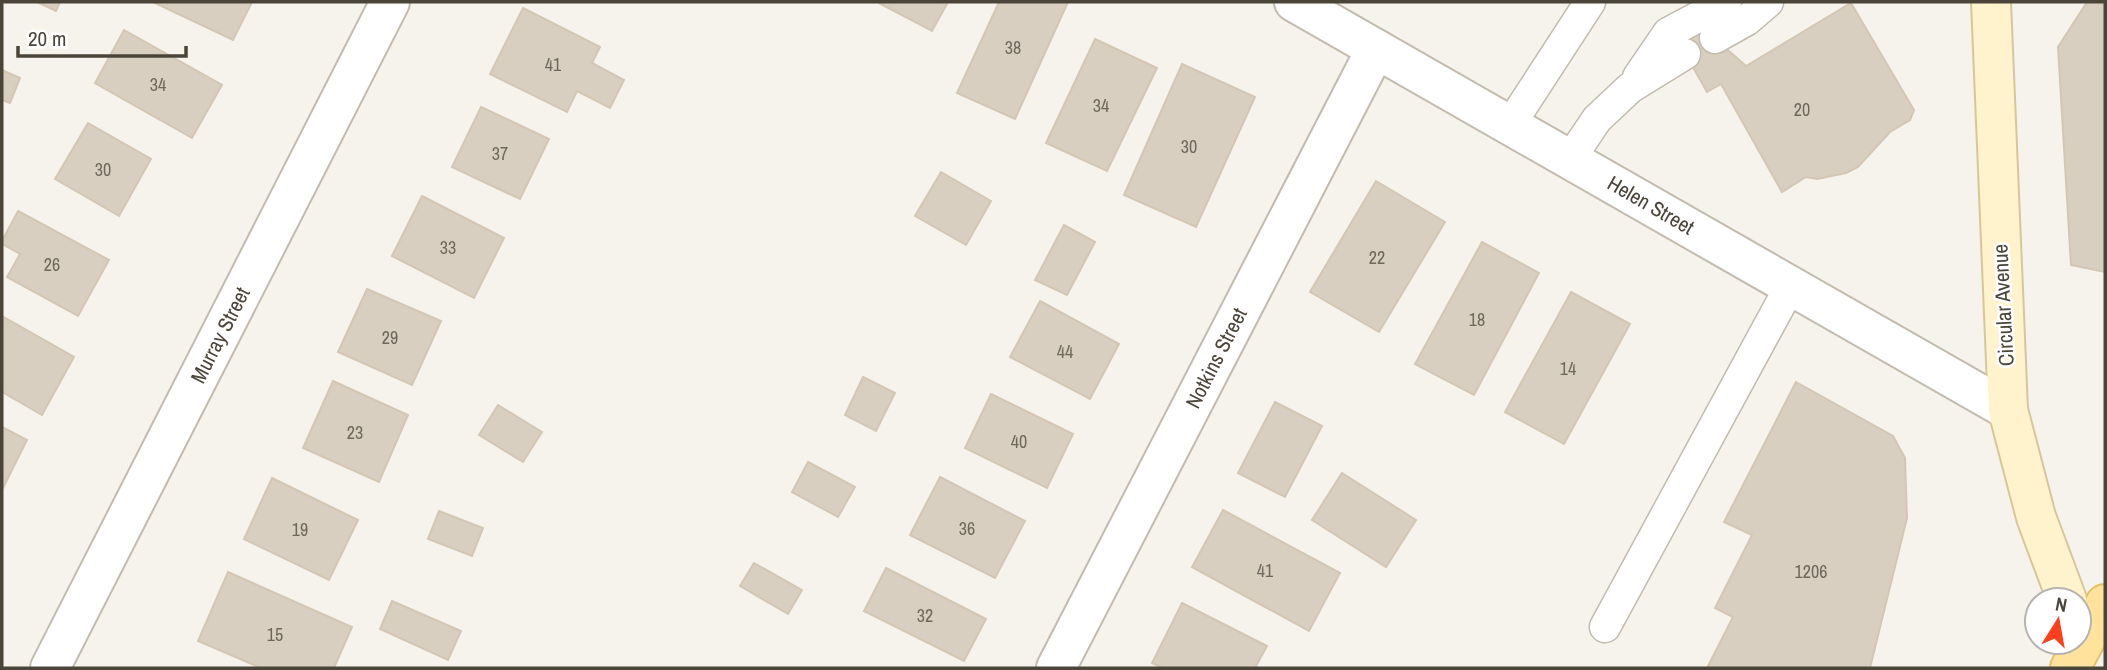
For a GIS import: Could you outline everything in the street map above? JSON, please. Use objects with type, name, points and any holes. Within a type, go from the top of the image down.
[{"type":"main road","name":"Circular Avenue","points":[[1991,2],[2008,410],[2036,517],[2062,586]]},
{"type":"main road","points":[[2093,631],[2105,604]]},
{"type":"street","name":"Murray Street","points":[[50,668],[390,2]]},
{"type":"street","name":"Helen Street","points":[[1294,2],[2008,410]]},
{"type":"street","name":"Notkins Street","points":[[1056,668],[1376,49]]},
{"type":"lane","points":[[1510,125],[1590,2]]},
{"type":"lane","points":[[1630,89],[1668,33],[1726,2]]},
{"type":"lane","points":[[1715,38],[1747,20],[1768,2]]},
{"type":"lane","points":[[1570,159],[1597,119],[1630,89],[1685,54]]},
{"type":"lane","points":[[1605,626],[1791,285]]},
{"type":"building","points":[[37,2],[60,2],[56,11]]},
{"type":"building","points":[[153,2],[252,2],[233,40]]},
{"type":"building","points":[[877,2],[948,2],[932,31]]},
{"type":"building","points":[[999,2],[1068,2],[1015,119],[957,93]]},
{"type":"building","points":[[2087,2],[2105,2],[2105,272],[2071,265],[2058,47]]},
{"type":"building","points":[[1851,3],[1914,110],[1910,120],[1890,132],[1858,167],[1846,173],[1817,179],[1806,177],[1782,192],[1721,84],[1707,92],[1674,34],[1696,22],[1746,66]]},
{"type":"building","points":[[523,8],[600,47],[592,63],[624,80],[610,108],[577,91],[567,112],[490,74]]},
{"type":"building","points":[[124,30],[222,85],[192,138],[95,83]]},
{"type":"building","points":[[1095,39],[1157,68],[1107,171],[1046,143]]},
{"type":"building","points":[[1182,64],[1255,97],[1196,227],[1124,195]]},
{"type":"building","points":[[2,70],[20,78],[10,103],[2,100]]},
{"type":"building","points":[[481,107],[549,139],[520,199],[452,167]]},
{"type":"building","points":[[88,123],[151,159],[119,216],[55,179]]},
{"type":"building","points":[[941,172],[991,201],[966,245],[915,216]]},
{"type":"building","points":[[1376,181],[1445,222],[1379,332],[1310,292]]},
{"type":"building","points":[[422,196],[504,238],[474,298],[392,256]]},
{"type":"building","points":[[18,211],[109,260],[78,316],[7,277],[20,254],[2,244],[2,241]]},
{"type":"building","points":[[1064,225],[1095,242],[1067,295],[1035,280]]},
{"type":"building","points":[[1482,242],[1539,273],[1474,395],[1415,364]]},
{"type":"building","points":[[367,289],[441,321],[412,385],[338,352]]},
{"type":"building","points":[[1571,292],[1630,324],[1564,444],[1505,412]]},
{"type":"building","points":[[1040,301],[1119,344],[1090,399],[1010,357]]},
{"type":"building","points":[[2,316],[74,357],[42,415],[2,392]]},
{"type":"building","points":[[863,377],[895,393],[876,431],[845,415]]},
{"type":"building","points":[[333,381],[408,415],[379,482],[303,448]]},
{"type":"building","points":[[1796,382],[1893,436],[1905,458],[1907,518],[1870,668],[1707,668],[1733,617],[1715,608],[1752,535],[1724,522]]},
{"type":"building","points":[[991,394],[1073,434],[1047,488],[965,448]]},
{"type":"building","points":[[1275,402],[1322,426],[1285,497],[1238,473]]},
{"type":"building","points":[[498,405],[542,432],[523,462],[479,435]]},
{"type":"building","points":[[2,427],[27,440],[2,490]]},
{"type":"building","points":[[808,462],[855,487],[838,517],[792,492]]},
{"type":"building","points":[[1342,473],[1416,520],[1386,567],[1312,520]]},
{"type":"building","points":[[940,477],[1025,521],[995,578],[910,535]]},
{"type":"building","points":[[272,478],[358,520],[329,580],[244,539]]},
{"type":"building","points":[[1223,510],[1340,573],[1309,631],[1192,567]]},
{"type":"building","points":[[439,511],[483,528],[472,556],[428,539]]},
{"type":"building","points":[[754,563],[802,590],[788,614],[740,586]]},
{"type":"building","points":[[886,568],[986,619],[964,661],[864,611]]},
{"type":"building","points":[[228,572],[352,627],[334,668],[261,668],[198,641]]},
{"type":"building","points":[[392,601],[461,631],[448,660],[380,629]]},
{"type":"building","points":[[1182,603],[1267,646],[1255,668],[1163,668],[1152,663]]}]
